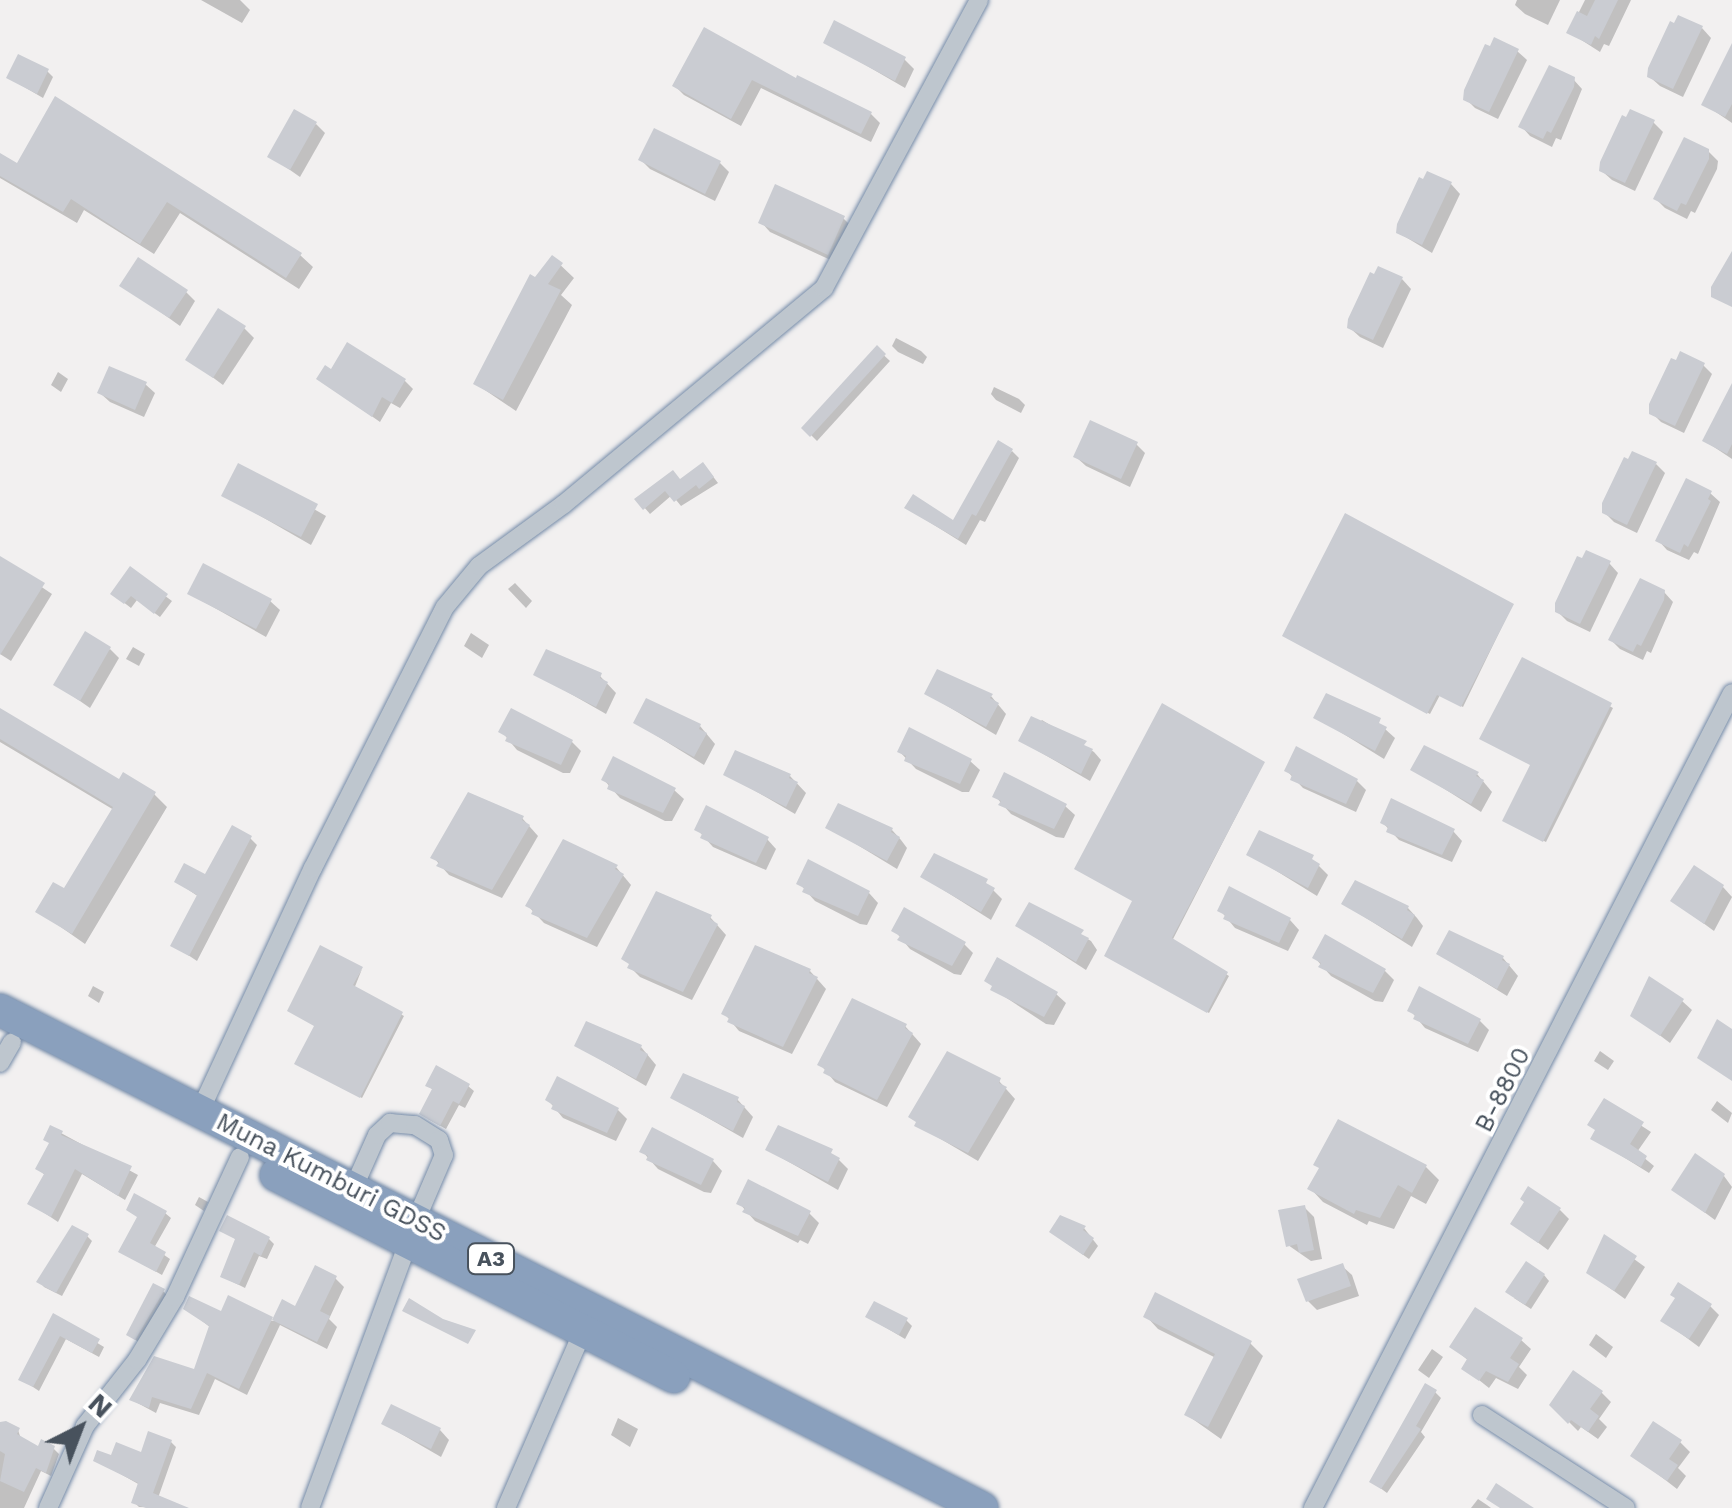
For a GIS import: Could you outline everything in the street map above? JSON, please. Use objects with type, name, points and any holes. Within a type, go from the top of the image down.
[{"type":"highway","name":"Muna Kumburi GDSS","points":[[0,1010],[352,1189],[412,1232],[582,1332],[933,1508]]},
{"type":"highway","name":"Muna Kumburi GDSS","points":[[4,1047],[412,1232],[982,1508]]},
{"type":"street","points":[[200,1112],[322,850],[445,606],[479,566],[564,504],[824,288],[979,0]]},
{"type":"street","name":"B-8800","points":[[1313,1508],[1732,693]]},
{"type":"street","points":[[310,1508],[444,1156],[439,1140],[415,1125],[390,1123],[377,1135],[352,1189]]},
{"type":"street","points":[[48,1508],[85,1426],[137,1360],[175,1297],[240,1157]]},
{"type":"street","points":[[506,1508],[582,1332]]},
{"type":"street","points":[[1482,1415],[1626,1508]]},
{"type":"building","points":[[1595,0],[1618,0],[1599,39],[1595,36],[1591,45],[1566,33],[1577,11],[1587,16]]},
{"type":"building","points":[[1678,15],[1703,26],[1673,89],[1647,77],[1670,21],[1674,23]]},
{"type":"building","points":[[834,20],[906,57],[895,81],[823,43]]},
{"type":"building","points":[[704,27],[796,78],[797,75],[872,112],[861,134],[752,80],[731,119],[672,86]]},
{"type":"building","points":[[1494,37],[1519,49],[1489,112],[1463,100],[1485,44],[1490,46]]},
{"type":"building","points":[[1732,43],[1732,104],[1725,117],[1701,105]]},
{"type":"building","points":[[18,54],[49,69],[37,94],[6,78]]},
{"type":"building","points":[[1549,65],[1575,77],[1574,87],[1551,133],[1547,131],[1543,139],[1518,127]]},
{"type":"building","points":[[55,96],[302,253],[286,278],[167,202],[140,244],[71,199],[63,212],[0,176],[0,153],[17,163]]},
{"type":"building","points":[[294,109],[317,122],[290,170],[267,157]]},
{"type":"building","points":[[1630,109],[1655,120],[1625,183],[1599,171],[1622,115],[1626,117]]},
{"type":"building","points":[[654,128],[721,161],[705,194],[638,160]]},
{"type":"building","points":[[1684,137],[1709,149],[1709,159],[1686,205],[1681,203],[1677,211],[1653,199]]},
{"type":"building","points":[[1427,171],[1452,182],[1422,245],[1396,233],[1419,177],[1423,179]]},
{"type":"building","points":[[775,184],[845,216],[828,255],[758,223]]},
{"type":"building","points":[[1732,251],[1732,307],[1711,297],[1711,287]]},
{"type":"building","points":[[552,255],[563,263],[548,284],[561,290],[503,400],[473,384],[530,274],[535,277]]},
{"type":"building","points":[[138,257],[188,290],[169,318],[119,286]]},
{"type":"building","points":[[1378,266],[1403,277],[1373,340],[1347,328],[1370,272],[1374,274]]},
{"type":"building","points":[[218,308],[246,326],[213,378],[185,360]]},
{"type":"building","points":[[347,342],[406,379],[392,403],[382,397],[372,417],[316,379],[325,365],[331,369]]},
{"type":"building","points":[[877,345],[886,354],[810,437],[801,428]]},
{"type":"building","points":[[1680,351],[1705,363],[1675,426],[1649,414],[1649,404],[1671,358],[1676,360]]},
{"type":"building","points":[[109,366],[147,382],[135,410],[97,393]]},
{"type":"building","points":[[1732,383],[1732,444],[1727,454],[1702,441]]},
{"type":"building","points":[[1090,420],[1138,442],[1121,479],[1073,457]]},
{"type":"building","points":[[998,440],[1013,449],[976,516],[972,514],[958,539],[904,508],[913,494],[953,520]]},
{"type":"building","points":[[1632,451],[1657,462],[1627,525],[1602,513],[1602,503],[1624,457],[1628,459]]},
{"type":"building","points":[[703,462],[714,477],[699,489],[696,485],[674,502],[665,491],[643,510],[634,499],[673,470],[680,479]]},
{"type":"building","points":[[238,463],[318,504],[301,537],[221,496]]},
{"type":"building","points":[[1686,478],[1712,491],[1708,499],[1711,501],[1688,547],[1684,544],[1680,553],[1655,541]]},
{"type":"building","points":[[1345,513],[1514,604],[1461,707],[1437,695],[1427,714],[1282,636]]},
{"type":"building","points":[[1586,550],[1611,561],[1580,624],[1555,612],[1555,603],[1577,556],[1582,558]]},
{"type":"building","points":[[0,556],[45,583],[0,655]]},
{"type":"building","points":[[203,563],[272,599],[256,629],[187,594]]},
{"type":"building","points":[[130,566],[168,594],[154,614],[131,596],[124,604],[110,594]]},
{"type":"building","points":[[1640,578],[1665,590],[1664,600],[1641,646],[1637,644],[1633,652],[1608,640]]},
{"type":"building","points":[[85,631],[111,647],[80,701],[53,685]]},
{"type":"building","points":[[546,649],[602,673],[600,678],[608,682],[596,707],[533,675]]},
{"type":"building","points":[[1522,657],[1612,703],[1543,842],[1502,821],[1530,765],[1479,739]]},
{"type":"building","points":[[937,669],[993,694],[990,698],[999,703],[986,727],[924,694]]},
{"type":"building","points":[[1326,693],[1381,718],[1379,723],[1387,727],[1375,751],[1313,718]]},
{"type":"building","points":[[646,698],[701,724],[699,729],[707,733],[694,757],[633,723]]},
{"type":"building","points":[[1162,703],[1265,762],[1172,938],[1228,972],[1207,1013],[1104,956],[1132,901],[1074,869]]},
{"type":"building","points":[[0,708],[119,779],[123,772],[156,792],[72,934],[35,912],[53,882],[64,888],[113,807],[0,739]]},
{"type":"building","points":[[511,708],[573,740],[561,765],[505,741],[507,737],[498,732]]},
{"type":"building","points":[[1031,716],[1087,741],[1084,745],[1093,749],[1081,774],[1018,741]]},
{"type":"building","points":[[909,727],[972,759],[960,784],[904,761],[906,756],[897,752]]},
{"type":"building","points":[[1424,745],[1479,772],[1476,776],[1484,780],[1471,804],[1410,770]]},
{"type":"building","points":[[1296,746],[1358,779],[1346,804],[1290,780],[1292,775],[1284,771]]},
{"type":"building","points":[[735,750],[791,774],[789,778],[798,782],[786,807],[723,775]]},
{"type":"building","points":[[613,756],[676,788],[663,813],[607,789],[609,784],[601,780]]},
{"type":"building","points":[[1004,772],[1067,804],[1054,829],[998,805],[1001,801],[992,797]]},
{"type":"building","points":[[468,792],[524,816],[522,820],[530,825],[492,890],[436,866],[439,862],[430,858]]},
{"type":"building","points":[[1391,798],[1455,829],[1442,855],[1386,832],[1388,827],[1380,823]]},
{"type":"building","points":[[838,803],[893,828],[891,832],[900,837],[887,861],[825,828]]},
{"type":"building","points":[[706,805],[769,837],[756,863],[700,838],[702,834],[694,830]]},
{"type":"building","points":[[232,825],[252,836],[189,956],[170,946],[197,895],[174,882],[184,863],[205,874]]},
{"type":"building","points":[[1259,830],[1314,855],[1312,859],[1320,864],[1308,888],[1246,855]]},
{"type":"building","points":[[563,839],[618,865],[615,869],[624,874],[587,938],[531,914],[533,910],[525,906]]},
{"type":"building","points":[[934,853],[988,879],[986,883],[995,888],[981,912],[920,877]]},
{"type":"building","points":[[808,859],[870,891],[858,916],[802,892],[804,888],[796,884]]},
{"type":"building","points":[[1694,865],[1724,885],[1704,924],[1670,901]]},
{"type":"building","points":[[1355,880],[1409,906],[1407,910],[1415,915],[1402,939],[1341,904]]},
{"type":"building","points":[[1229,886],[1291,918],[1279,943],[1223,919],[1225,915],[1217,911]]},
{"type":"building","points":[[656,891],[712,915],[710,919],[718,924],[683,992],[627,968],[629,964],[621,959]]},
{"type":"building","points":[[1029,902],[1084,930],[1081,934],[1089,938],[1076,962],[1015,926]]},
{"type":"building","points":[[904,907],[966,942],[952,966],[897,940],[900,936],[891,931]]},
{"type":"building","points":[[1449,930],[1504,956],[1502,960],[1510,964],[1497,989],[1436,954]]},
{"type":"building","points":[[1325,934],[1386,969],[1373,993],[1318,967],[1321,963],[1312,958]]},
{"type":"building","points":[[320,945],[363,967],[353,985],[403,1012],[360,1098],[294,1064],[314,1026],[287,1011]]},
{"type":"building","points":[[755,945],[811,969],[809,973],[818,977],[783,1047],[727,1022],[729,1018],[721,1014]]},
{"type":"building","points":[[997,957],[1058,992],[1044,1017],[990,990],[992,986],[984,981]]},
{"type":"building","points":[[1649,976],[1684,999],[1660,1036],[1630,1016]]},
{"type":"building","points":[[1419,986],[1481,1019],[1468,1044],[1413,1019],[1415,1015],[1407,1011]]},
{"type":"building","points":[[852,998],[907,1024],[905,1028],[913,1033],[877,1100],[823,1073],[825,1069],[817,1065]]},
{"type":"building","points":[[1717,1019],[1732,1029],[1732,1081],[1697,1058]]},
{"type":"building","points":[[586,1021],[642,1045],[640,1050],[648,1054],[636,1079],[574,1046]]},
{"type":"building","points":[[947,1051],[1001,1078],[999,1083],[1007,1087],[968,1153],[914,1126],[916,1122],[908,1117]]},
{"type":"building","points":[[436,1065],[470,1084],[459,1104],[453,1101],[440,1126],[419,1114],[432,1089],[425,1086]]},
{"type":"building","points":[[683,1073],[739,1097],[737,1102],[745,1106],[733,1131],[670,1098]]},
{"type":"building","points":[[557,1076],[619,1108],[607,1133],[551,1109],[553,1105],[545,1100]]},
{"type":"building","points":[[1604,1098],[1644,1122],[1630,1144],[1647,1156],[1641,1167],[1590,1139],[1595,1130],[1587,1125]]},
{"type":"building","points":[[1338,1119],[1427,1165],[1412,1193],[1398,1185],[1380,1218],[1356,1210],[1354,1214],[1307,1189],[1319,1168],[1313,1165]]},
{"type":"building","points":[[50,1125],[63,1131],[61,1135],[132,1166],[118,1196],[75,1169],[51,1217],[27,1204],[44,1174],[35,1169],[49,1143],[43,1140]]},
{"type":"building","points":[[778,1125],[833,1149],[831,1153],[840,1158],[828,1182],[765,1150]]},
{"type":"building","points":[[652,1127],[714,1159],[701,1185],[646,1160],[648,1156],[639,1152]]},
{"type":"building","points":[[1695,1153],[1725,1174],[1705,1213],[1671,1190]]},
{"type":"building","points":[[748,1179],[811,1211],[798,1236],[742,1212],[745,1208],[736,1204]]},
{"type":"building","points":[[1528,1186],[1561,1208],[1538,1243],[1510,1224],[1524,1202],[1520,1199]]},
{"type":"building","points":[[134,1193],[167,1211],[150,1243],[166,1252],[156,1272],[118,1252],[137,1217],[126,1210]]},
{"type":"building","points":[[1305,1205],[1314,1250],[1299,1253],[1297,1244],[1286,1247],[1278,1210]]},
{"type":"building","points":[[227,1215],[270,1237],[261,1256],[254,1252],[239,1285],[220,1277],[235,1239],[219,1231]]},
{"type":"building","points":[[1060,1215],[1086,1226],[1083,1230],[1094,1238],[1083,1255],[1049,1232]]},
{"type":"building","points":[[72,1225],[89,1234],[56,1293],[36,1282]]},
{"type":"building","points":[[1604,1234],[1637,1256],[1614,1291],[1586,1273]]},
{"type":"building","points":[[1526,1261],[1545,1274],[1525,1305],[1505,1292]]},
{"type":"building","points":[[1343,1263],[1351,1286],[1306,1302],[1297,1279]]},
{"type":"building","points":[[315,1265],[337,1276],[320,1311],[330,1316],[317,1342],[272,1320],[282,1299],[295,1306]]},
{"type":"building","points":[[1678,1282],[1712,1304],[1689,1339],[1660,1321],[1675,1298],[1670,1295]]},
{"type":"building","points":[[153,1283],[165,1289],[135,1340],[126,1335]]},
{"type":"building","points":[[1155,1292],[1252,1341],[1208,1427],[1184,1415],[1215,1354],[1143,1317]]},
{"type":"building","points":[[228,1295],[273,1317],[239,1389],[207,1373],[191,1409],[152,1397],[149,1408],[129,1400],[154,1356],[194,1369],[209,1326],[183,1309],[189,1296],[221,1311]]},
{"type":"building","points":[[409,1298],[443,1319],[476,1330],[468,1344],[402,1311]]},
{"type":"building","points":[[874,1301],[908,1318],[899,1335],[865,1317]]},
{"type":"building","points":[[1475,1307],[1523,1338],[1510,1358],[1519,1364],[1508,1382],[1486,1371],[1479,1381],[1461,1369],[1467,1359],[1449,1347]]},
{"type":"building","points":[[53,1313],[100,1339],[92,1353],[60,1336],[33,1387],[18,1380]]},
{"type":"building","points":[[1573,1370],[1603,1391],[1590,1409],[1599,1416],[1588,1432],[1571,1420],[1568,1424],[1549,1405]]},
{"type":"building","points":[[1425,1383],[1437,1390],[1416,1426],[1421,1429],[1381,1489],[1369,1482]]},
{"type":"building","points":[[391,1404],[441,1428],[431,1449],[381,1424]]},
{"type":"building","points":[[1653,1421],[1682,1440],[1669,1459],[1678,1465],[1667,1481],[1630,1456]]},
{"type":"building","points":[[0,1422],[20,1428],[17,1434],[38,1446],[41,1439],[55,1446],[46,1473],[36,1468],[24,1492],[0,1481],[5,1454],[0,1451]]},
{"type":"building","points":[[148,1431],[172,1440],[153,1493],[189,1508],[146,1508],[131,1503],[138,1483],[93,1461],[97,1450],[111,1455],[116,1442],[141,1452]]},
{"type":"building","points":[[1496,1483],[1534,1508],[1500,1508],[1486,1499]]}]
